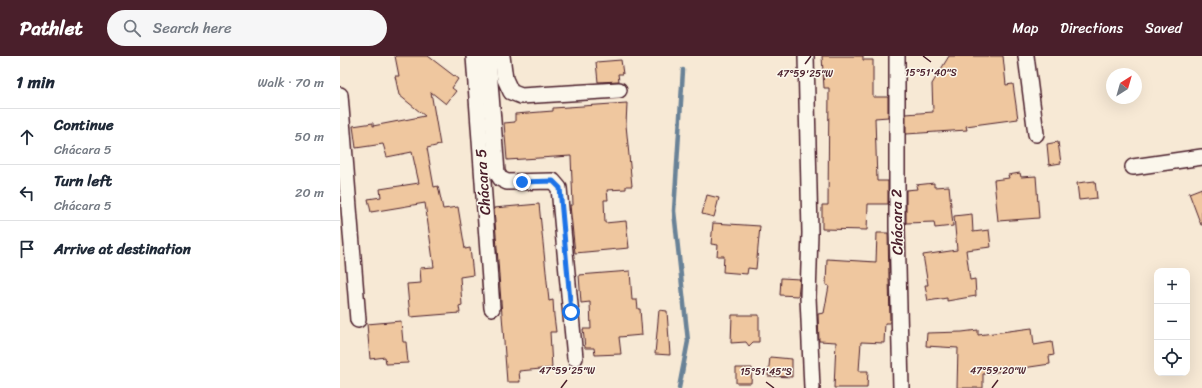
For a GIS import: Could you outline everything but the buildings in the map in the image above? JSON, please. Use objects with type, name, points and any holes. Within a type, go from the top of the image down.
[{"type":"street","name":"Chácara 5","points":[[474,56],[492,308]]},
{"type":"street","name":"Chácara 5","points":[[488,56],[497,173],[501,179],[507,182],[553,181],[560,188],[575,358]]},
{"type":"street","points":[[502,56],[504,79],[511,92],[521,96],[619,90]]},
{"type":"street","points":[[806,56],[810,233],[808,297],[812,388]]},
{"type":"street","name":"Chácara 2","points":[[897,56],[897,227],[901,388]]},
{"type":"street","points":[[1026,56],[1036,134]]},
{"type":"street","points":[[340,95],[358,320]]},
{"type":"street","points":[[1133,167],[1202,157]]},
{"type":"waterway","points":[[679,388],[688,341],[674,211],[683,70]]},
{"type":"route","points":[[522,182],[553,181],[560,188],[571,312]]}]
